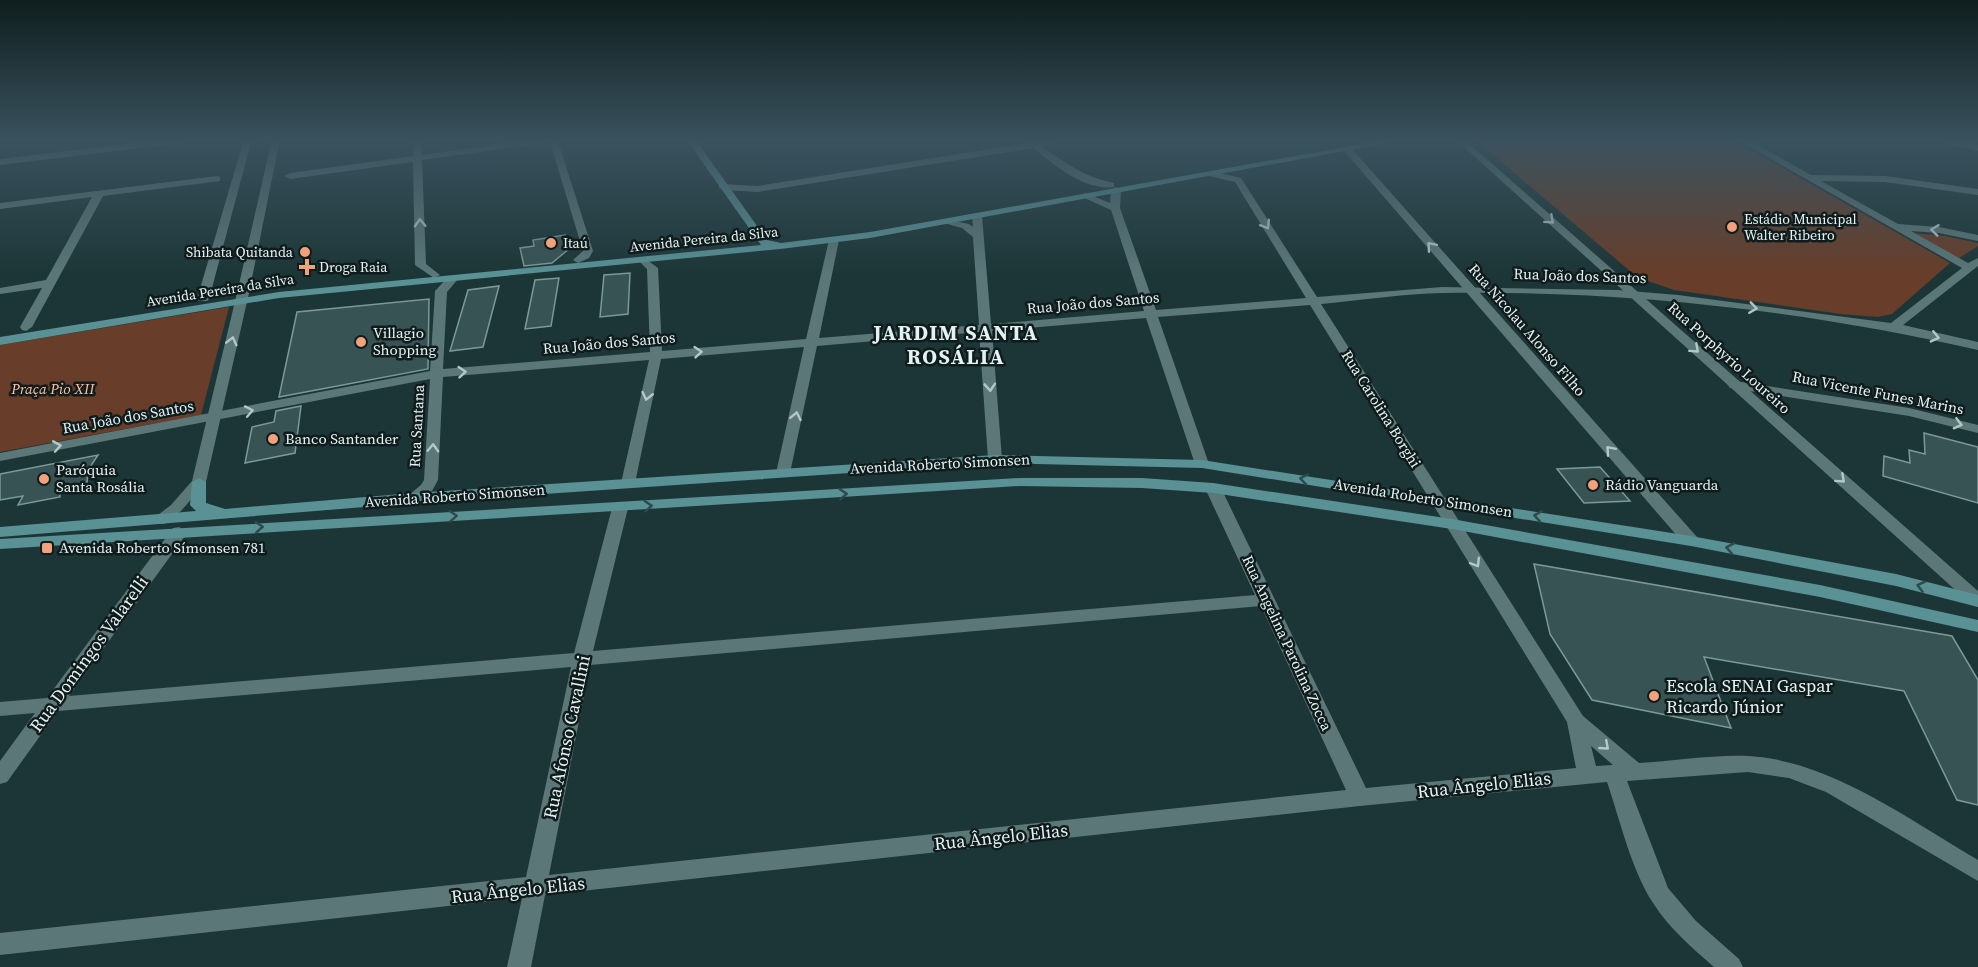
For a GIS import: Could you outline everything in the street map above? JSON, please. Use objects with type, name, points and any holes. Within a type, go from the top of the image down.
[{"type":"main road","points":[[720,184],[763,242],[780,246]]},
{"type":"main road","name":"Avenida Pereira da Silva","points":[[0,341],[242,297],[868,229],[1134,184]]},
{"type":"main road","name":"Avenida Pereira da Silva","points":[[1114,188],[1141,184]]},
{"type":"main road","name":"Avenida Pereira da Silva","points":[[0,331],[203,299],[279,295],[452,279],[834,240],[945,222],[1085,193]]},
{"type":"main road","name":"Avenida Roberto Simonsen","points":[[0,532],[256,513],[413,498],[995,459],[1202,464],[1691,541],[1896,580],[1978,601]]},
{"type":"main road","points":[[199,482],[198,505],[205,510],[256,513]]},
{"type":"main road","name":"Avenida Roberto Simonsen","points":[[0,544],[1020,482],[1142,483],[1213,488],[1452,524],[1820,591],[1978,626]]},
{"type":"main road","points":[[319,523],[383,512],[413,498]]},
{"type":"main road","points":[[179,532],[192,524],[256,513]]},
{"type":"main road","points":[[0,539],[134,529],[158,521]]},
{"type":"street","points":[[0,206],[177,184]]},
{"type":"street","points":[[203,299],[237,184]]},
{"type":"street","points":[[158,521],[177,508],[199,482],[266,184]]},
{"type":"street","points":[[419,184],[421,265],[434,275]]},
{"type":"street","points":[[568,184],[588,251],[578,261]]},
{"type":"street","points":[[723,188],[758,189],[789,184]]},
{"type":"street","points":[[1081,184],[1085,193],[1115,208]]},
{"type":"street","points":[[1098,184],[1114,188],[1115,208],[1202,464]]},
{"type":"street","name":"Rua Carolina Borghi","points":[[1241,184],[1576,721],[1624,773]]},
{"type":"street","name":"Rua Nicolau Alonso Filho","points":[[1380,184],[1691,541]]},
{"type":"street","name":"Rua Porphyrio Loureiro","points":[[1510,184],[1978,601]]},
{"type":"street","points":[[1818,184],[1892,226],[1973,265],[1893,327]]},
{"type":"street","points":[[1922,184],[1978,192]]},
{"type":"street","points":[[26,327],[99,194]]},
{"type":"street","points":[[977,216],[995,459]]},
{"type":"street","points":[[945,222],[964,226],[978,236]]},
{"type":"street","points":[[1892,226],[1939,230],[1978,238]]},
{"type":"street","points":[[783,473],[834,240]]},
{"type":"street","points":[[628,483],[656,355],[652,268],[643,260]]},
{"type":"street","name":"Rua Santana","points":[[413,498],[427,488],[431,480],[441,291],[452,279]]},
{"type":"street","points":[[0,291],[50,283]]},
{"type":"street","name":"Rua João dos Santos","points":[[0,457],[436,374],[1312,299],[1470,290],[1633,293],[1893,327],[1978,346]]},
{"type":"street","name":"Rua Vicente Funes Marins","points":[[1735,385],[1909,412],[1978,429]]},
{"type":"street","name":"Rua Angelina Parolina Zocca","points":[[1213,488],[1360,797]]},
{"type":"street","name":"Rua Afonso Cavallini","points":[[519,967],[582,659],[620,508]]},
{"type":"street","name":"Rua Domingos Valarelli","points":[[0,776],[179,532]]},
{"type":"street","points":[[0,708],[1268,600]]},
{"type":"street","name":"Rua Carolina Borghi","points":[[1576,721],[1588,775]]},
{"type":"street","name":"Rua Ângelo Elias","points":[[0,944],[535,888],[1360,797],[1588,775],[1748,764],[1790,770],[1833,786],[1978,871]]},
{"type":"street","points":[[1624,773],[1653,882],[1661,899],[1676,917],[1731,967]]},
{"type":"green space","name":"Estádio Municipal Walter Ribeiro","points":[[1527,184],[1811,184],[1950,263],[1892,314],[1878,317],[1841,314],[1674,290],[1645,280],[1630,271]]},
{"type":"green space","points":[[1912,233],[1945,236],[1978,243],[1978,246],[1956,260]]},
{"type":"green space","name":"Praça Pio XII","points":[[229,307],[201,415],[0,452],[0,345]]},
{"type":"building","name":"Itaú","points":[[565,235],[570,248],[552,263],[524,266],[520,248],[534,246],[533,240]]},
{"type":"building","points":[[630,273],[628,314],[600,317],[604,275]]},
{"type":"building","points":[[559,278],[551,326],[525,329],[535,280]]},
{"type":"building","points":[[499,286],[483,347],[450,351],[468,290]]},
{"type":"building","name":"Villagio Shopping","points":[[429,299],[428,369],[279,397],[297,312]]},
{"type":"building","name":"Banco Santander","points":[[301,406],[295,453],[245,463],[252,427],[274,422],[276,411]]},
{"type":"building","points":[[1924,433],[1978,447],[1978,503],[1883,476],[1884,456],[1910,463],[1909,450],[1925,454]]},
{"type":"building","name":"Paróquia Santa Rosália","points":[[98,455],[88,470],[87,483],[80,487],[60,491],[60,497],[18,505],[23,496],[0,500],[0,474]]},
{"type":"building","name":"Rádio Vanguarda","points":[[1600,467],[1630,501],[1584,503],[1557,469]]},
{"type":"building","name":"Escola SENAI Gaspar Ricardo Júnior","points":[[1534,564],[1952,636],[1978,680],[1978,805],[1957,800],[1904,691],[1704,657],[1731,728],[1592,700],[1550,634]]},
{"type":"place","name":"Estádio Municipal Walter Ribeiro","points":[[1732,227]]},
{"type":"place","name":"Itaú","points":[[551,243]]},
{"type":"place","name":"Shibata Quitanda","points":[[305,252]]},
{"type":"place","name":"Droga Raia","points":[[307,267]]},
{"type":"place","name":"Villagio Shopping","points":[[361,342]]},
{"type":"place","name":"Banco Santander","points":[[273,439]]},
{"type":"place","name":"Paróquia Santa Rosália","points":[[44,479]]},
{"type":"place","name":"Rádio Vanguarda","points":[[1593,485]]},
{"type":"place","name":"Avenida Roberto Símonsen 781","points":[[47,548]]},
{"type":"place","name":"Escola SENAI Gaspar Ricardo Júnior","points":[[1654,696]]},
{"type":"district","name":"JARDIM SANTA ROSÁLIA","points":[[956,345]]}]
